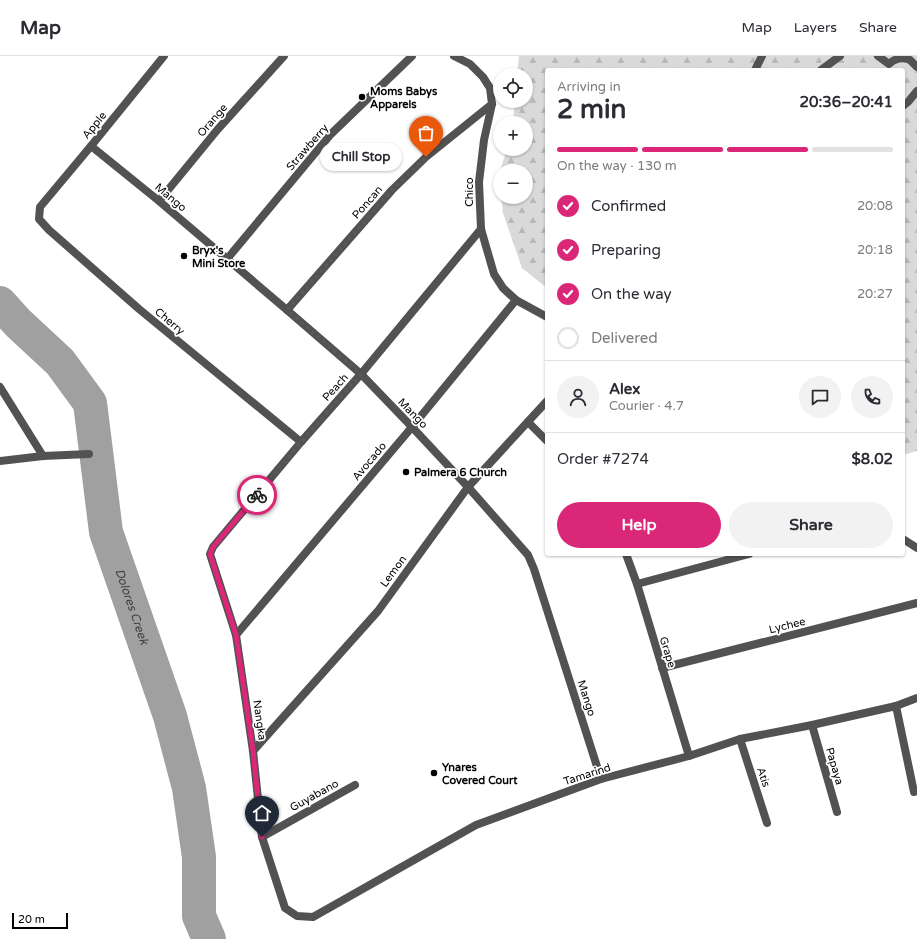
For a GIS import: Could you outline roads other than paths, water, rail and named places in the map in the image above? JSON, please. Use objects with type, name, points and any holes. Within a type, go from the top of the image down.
[{"type":"street","name":"Apple","points":[[40,207],[164,56]]},
{"type":"street","name":"Orange","points":[[159,201],[218,129],[284,56]]},
{"type":"street","name":"Strawberry","points":[[227,258],[332,134],[412,56]]},
{"type":"street","name":"Chico","points":[[454,56],[470,64],[483,77],[490,88],[492,104],[484,140],[479,182],[481,229],[494,274],[504,288],[516,300],[545,316]]},
{"type":"street","points":[[757,68],[762,56]]},
{"type":"street","points":[[824,68],[840,56]]},
{"type":"street","points":[[878,56],[886,67],[892,61],[901,58],[909,59],[917,67]]},
{"type":"street","points":[[905,104],[917,91]]},
{"type":"street","name":"Poncan","points":[[287,310],[392,190],[420,162],[492,104]]},
{"type":"street","name":"Mango","points":[[91,146],[227,258],[361,374],[468,487],[528,555],[534,569],[601,779]]},
{"type":"street","name":"Cherry","points":[[40,207],[39,219],[49,230],[139,309],[301,442]]},
{"type":"street","name":"Peach","points":[[211,559],[210,554],[213,547],[301,442],[361,374],[481,229]]},
{"type":"street","name":"Avocado","points":[[236,635],[412,427],[516,300]]},
{"type":"street","points":[[0,387],[43,456]]},
{"type":"street","name":"Lemon","points":[[253,751],[378,611],[468,487],[545,403]]},
{"type":"street","points":[[528,422],[545,439]]},
{"type":"street","points":[[0,461],[43,456],[89,454]]},
{"type":"street","points":[[905,540],[917,548]]},
{"type":"street","name":"Grape","points":[[627,556],[637,584],[689,756]]},
{"type":"street","points":[[637,584],[742,556]]},
{"type":"street","name":"Nangka","points":[[211,559],[236,635],[253,751],[262,837],[285,908]]},
{"type":"street","name":"Lychee","points":[[662,668],[917,603]]},
{"type":"street","name":"Tamarind","points":[[285,908],[297,916],[314,917],[476,825],[601,779],[689,756],[740,739],[812,725],[896,706],[917,698]]},
{"type":"street","points":[[896,706],[914,792]]},
{"type":"street","name":"Papaya","points":[[812,725],[837,812]]},
{"type":"street","name":"Atis","points":[[740,739],[767,823]]},
{"type":"street","name":"Guyabano","points":[[262,837],[355,785]]},
{"type":"waterway","name":"Dolores Creek","points":[[0,303],[18,323],[60,362],[90,403],[106,532],[170,716],[189,788],[199,857],[199,916],[209,939]]},
{"type":"place","name":"Moms Babys Apparels","points":[[362,97]]},
{"type":"place","name":"Chill Stop","points":[[426,157]]},
{"type":"place","name":"Bryx's Mini Store","points":[[184,256]]},
{"type":"place","name":"Palmera 6 Church","points":[[406,472]]},
{"type":"place","name":"Ynares Covered Court","points":[[434,773]]}]
